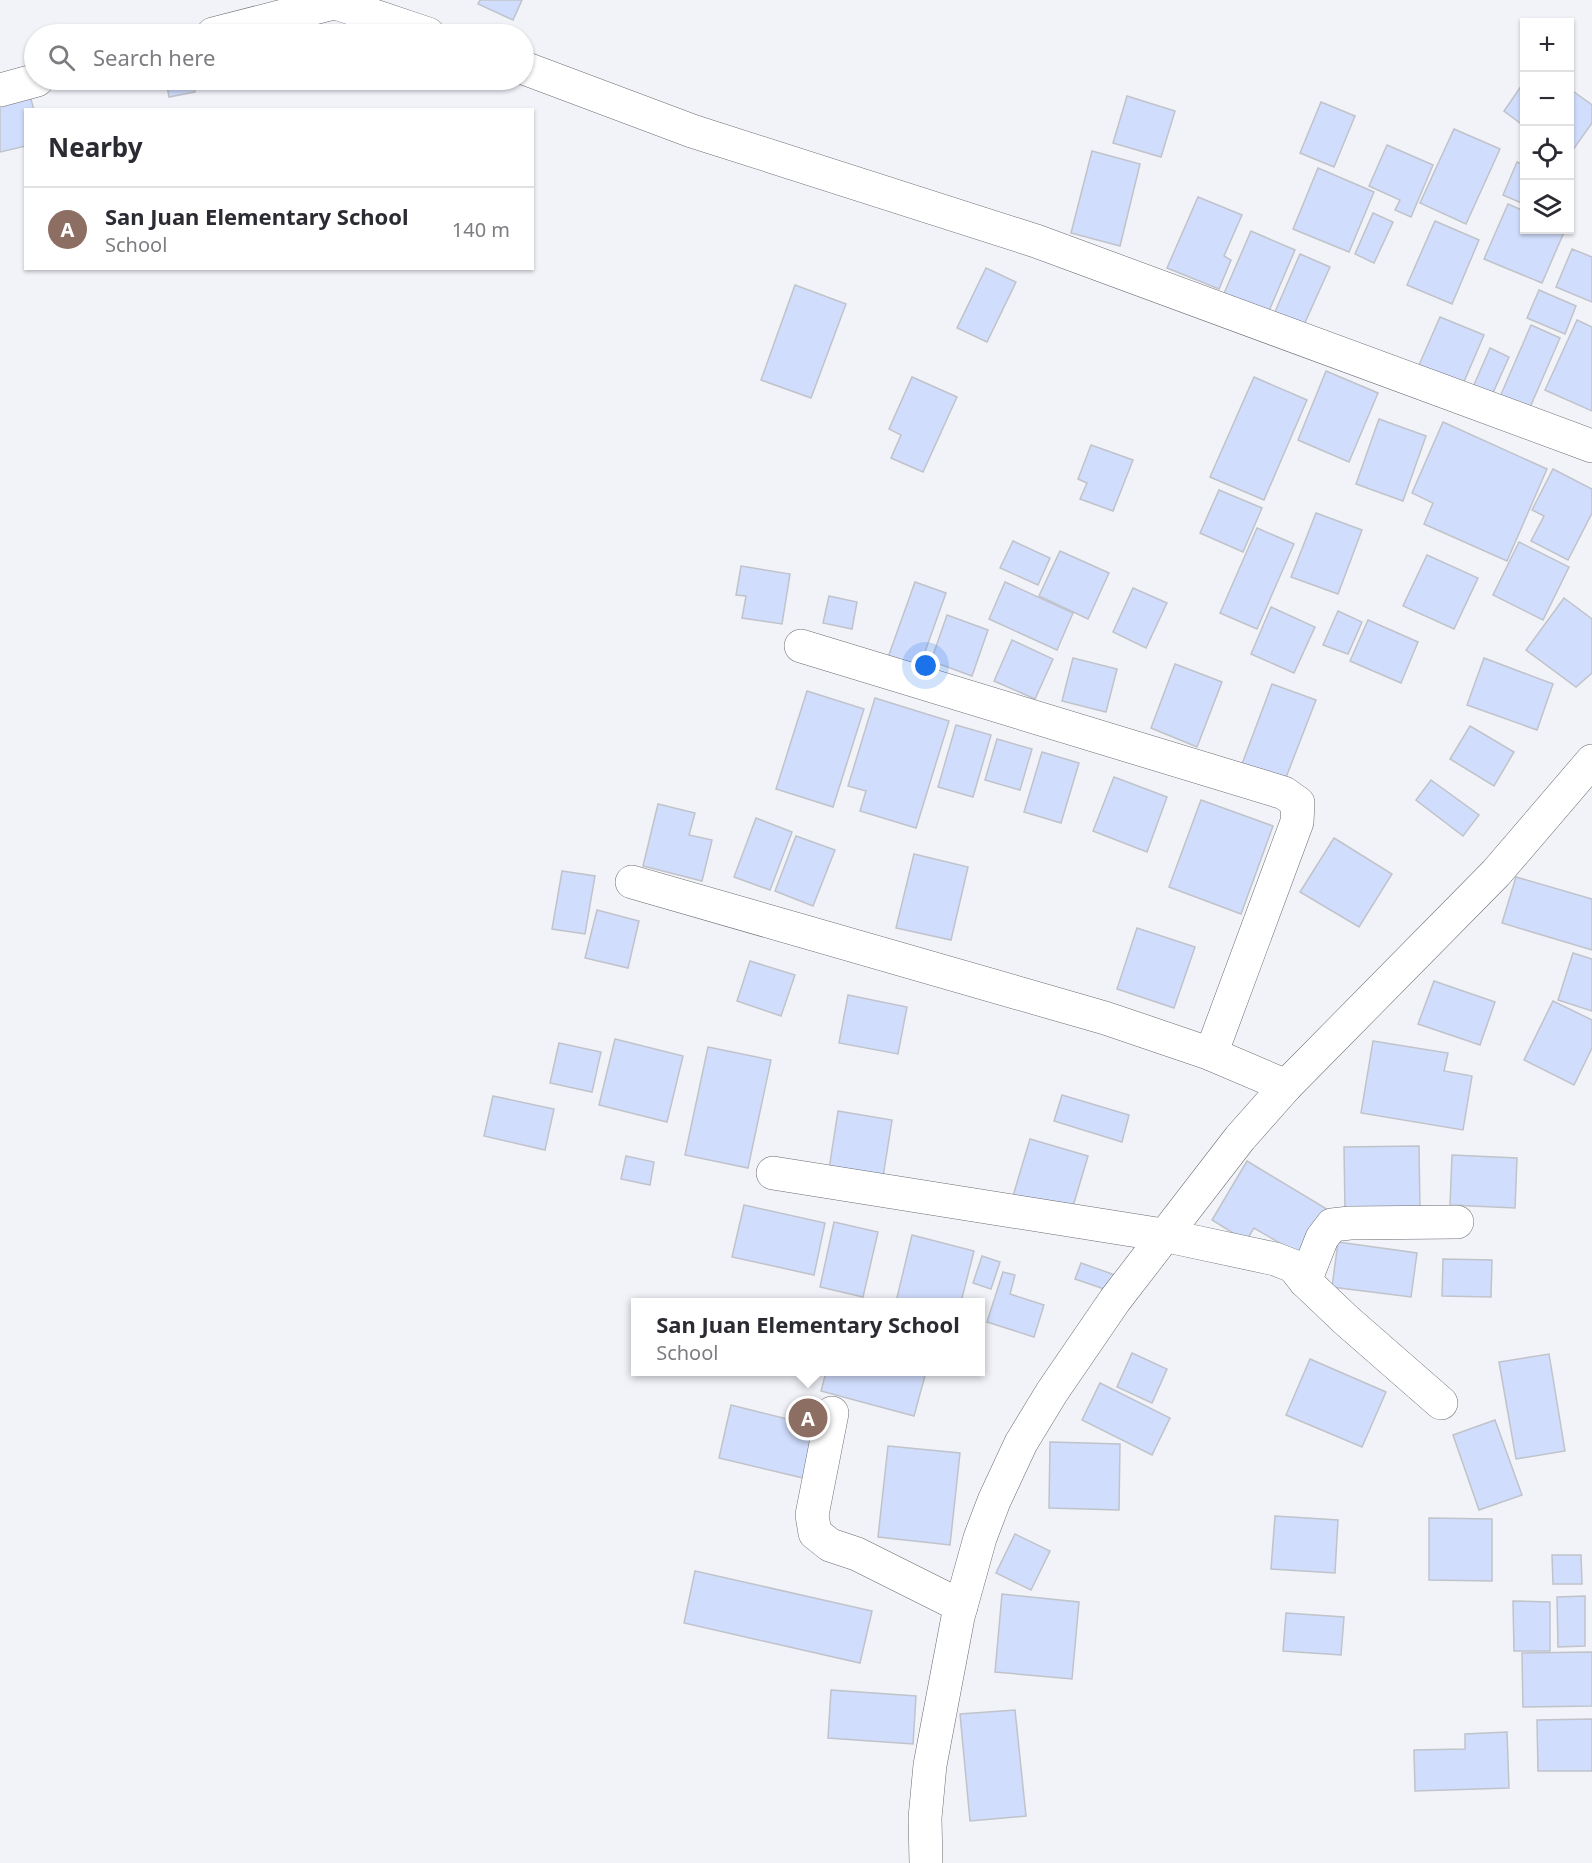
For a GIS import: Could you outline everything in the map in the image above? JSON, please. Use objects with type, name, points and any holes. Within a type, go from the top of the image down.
[{"type":"street","points":[[250,24],[336,1],[400,24]]},
{"type":"street","points":[[534,72],[692,131],[1036,241],[1592,446]]},
{"type":"street","points":[[0,90],[24,84]]},
{"type":"street","points":[[801,646],[1284,793],[1298,803],[1297,822],[1211,1054]]},
{"type":"street","points":[[926,1863],[925,1818],[930,1765],[961,1606],[980,1538],[994,1501],[1021,1443],[1052,1392],[1115,1300],[1240,1138],[1286,1086],[1496,873],[1592,761]]},
{"type":"street","points":[[632,882],[1105,1018],[1211,1054],[1286,1086]]},
{"type":"street","points":[[773,1173],[1163,1235],[1275,1259],[1293,1266],[1305,1281],[1346,1320],[1441,1403]]},
{"type":"street","points":[[1305,1281],[1322,1238],[1332,1225],[1457,1222]]},
{"type":"street","points":[[832,1413],[812,1515],[815,1533],[830,1545],[857,1554],[961,1606]]},
{"type":"building","points":[[480,0],[522,0],[513,20],[478,4]]},
{"type":"building","points":[[1520,88],[1520,123],[1504,111]]},
{"type":"building","points":[[168,90],[195,90],[195,92],[169,97]]},
{"type":"building","points":[[29,92],[33,108],[24,108],[24,146],[0,152],[0,99]]},
{"type":"building","points":[[1574,92],[1592,105],[1592,123],[1574,148]]},
{"type":"building","points":[[1127,96],[1175,111],[1161,157],[1113,143]]},
{"type":"building","points":[[1321,102],[1355,116],[1334,167],[1300,153]]},
{"type":"building","points":[[1454,129],[1500,149],[1466,224],[1420,203]]},
{"type":"building","points":[[1387,145],[1433,165],[1411,217],[1395,210],[1400,200],[1369,186]]},
{"type":"building","points":[[1092,151],[1140,164],[1120,246],[1071,233]]},
{"type":"building","points":[[1517,162],[1520,163],[1520,202],[1503,195]]},
{"type":"building","points":[[1318,168],[1374,192],[1349,252],[1293,229]]},
{"type":"building","points":[[1198,197],[1242,215],[1224,256],[1231,260],[1219,289],[1167,268]]},
{"type":"building","points":[[1508,204],[1520,209],[1520,234],[1563,234],[1542,283],[1484,259]]},
{"type":"building","points":[[1373,213],[1393,222],[1374,263],[1355,254]]},
{"type":"building","points":[[1435,221],[1479,240],[1452,304],[1407,285]]},
{"type":"building","points":[[1251,231],[1295,250],[1266,318],[1222,298]]},
{"type":"building","points":[[1572,249],[1592,257],[1592,302],[1556,287]]},
{"type":"building","points":[[1300,254],[1330,267],[1303,327],[1274,314]]},
{"type":"building","points":[[986,268],[1016,282],[987,342],[957,328]]},
{"type":"building","points":[[795,285],[846,304],[811,398],[761,380]]},
{"type":"building","points":[[1539,290],[1576,306],[1565,334],[1527,318]]},
{"type":"building","points":[[1440,317],[1484,335],[1463,384],[1419,365]]},
{"type":"building","points":[[1577,320],[1592,327],[1592,411],[1545,390]]},
{"type":"building","points":[[1531,325],[1560,338],[1528,412],[1499,399]]},
{"type":"building","points":[[1490,348],[1509,357],[1492,395],[1473,387]]},
{"type":"building","points":[[1326,371],[1378,393],[1349,462],[1298,440]]},
{"type":"building","points":[[912,377],[957,397],[923,472],[891,458],[901,435],[889,429]]},
{"type":"building","points":[[1254,377],[1307,400],[1264,500],[1210,477]]},
{"type":"building","points":[[1379,419],[1426,436],[1403,501],[1356,484]]},
{"type":"building","points":[[1443,422],[1547,469],[1507,561],[1424,524],[1433,503],[1412,493]]},
{"type":"building","points":[[1091,445],[1133,460],[1113,511],[1080,499],[1087,483],[1078,479]]},
{"type":"building","points":[[1553,469],[1592,489],[1592,513],[1568,560],[1531,541],[1544,516],[1532,510]]},
{"type":"building","points":[[1219,490],[1262,508],[1243,552],[1200,533]]},
{"type":"building","points":[[1316,513],[1362,530],[1338,594],[1291,577]]},
{"type":"building","points":[[1257,528],[1294,544],[1257,629],[1220,613]]},
{"type":"building","points":[[1013,541],[1050,558],[1038,585],[1000,568]]},
{"type":"building","points":[[1519,542],[1569,567],[1543,620],[1493,595]]},
{"type":"building","points":[[1060,551],[1109,573],[1088,619],[1039,596]]},
{"type":"building","points":[[1427,555],[1478,578],[1454,629],[1403,606]]},
{"type":"building","points":[[741,566],[790,574],[782,624],[742,618],[746,596],[736,595]]},
{"type":"building","points":[[915,582],[946,593],[917,674],[886,663]]},
{"type":"building","points":[[1005,582],[1073,613],[1057,650],[989,619]]},
{"type":"building","points":[[1133,588],[1167,603],[1146,648],[1113,632]]},
{"type":"building","points":[[829,596],[857,602],[852,629],[823,623]]},
{"type":"building","points":[[1564,598],[1592,619],[1592,673],[1576,687],[1526,650]]},
{"type":"building","points":[[1271,607],[1315,627],[1294,673],[1251,654]]},
{"type":"building","points":[[1338,611],[1362,622],[1348,654],[1323,645]]},
{"type":"building","points":[[947,615],[988,630],[972,676],[931,661]]},
{"type":"building","points":[[1368,620],[1418,642],[1401,683],[1350,661]]},
{"type":"building","points":[[1012,640],[1053,659],[1035,699],[994,681]]},
{"type":"building","points":[[1073,658],[1117,669],[1106,712],[1062,701]]},
{"type":"building","points":[[1484,658],[1553,684],[1537,730],[1467,705]]},
{"type":"building","points":[[1175,664],[1222,682],[1197,747],[1151,728]]},
{"type":"building","points":[[1272,684],[1316,700],[1285,780],[1242,764]]},
{"type":"building","points":[[807,691],[864,709],[833,807],[776,789]]},
{"type":"building","points":[[875,698],[949,721],[916,828],[860,811],[866,791],[848,786]]},
{"type":"building","points":[[956,725],[991,735],[973,797],[938,787]]},
{"type":"building","points":[[1470,726],[1514,752],[1494,786],[1450,759]]},
{"type":"building","points":[[997,739],[1032,749],[1020,790],[985,780]]},
{"type":"building","points":[[1042,752],[1079,763],[1061,823],[1024,812]]},
{"type":"building","points":[[1114,777],[1167,797],[1147,852],[1093,831]]},
{"type":"building","points":[[1431,780],[1479,815],[1463,836],[1416,800]]},
{"type":"building","points":[[1201,800],[1273,826],[1241,914],[1169,887]]},
{"type":"building","points":[[658,804],[695,813],[689,835],[712,840],[702,881],[643,866]]},
{"type":"building","points":[[756,818],[792,832],[770,890],[734,877]]},
{"type":"building","points":[[796,836],[835,850],[813,906],[775,891]]},
{"type":"building","points":[[1334,838],[1392,874],[1359,927],[1300,892]]},
{"type":"building","points":[[914,854],[968,867],[951,940],[896,928]]},
{"type":"building","points":[[562,871],[595,876],[585,934],[552,929]]},
{"type":"building","points":[[1516,877],[1592,899],[1592,950],[1502,923]]},
{"type":"building","points":[[597,910],[639,921],[628,968],[585,958]]},
{"type":"building","points":[[1137,928],[1195,947],[1174,1008],[1117,989]]},
{"type":"building","points":[[1573,953],[1592,959],[1592,1011],[1558,1000]]},
{"type":"building","points":[[750,961],[795,975],[781,1016],[737,1001]]},
{"type":"building","points":[[1434,981],[1495,1002],[1480,1045],[1418,1024]]},
{"type":"building","points":[[848,995],[907,1007],[898,1054],[839,1043]]},
{"type":"building","points":[[1553,1001],[1592,1020],[1592,1048],[1574,1085],[1524,1060]]},
{"type":"building","points":[[615,1039],[683,1056],[667,1122],[599,1105]]},
{"type":"building","points":[[1373,1041],[1448,1053],[1444,1071],[1472,1076],[1463,1130],[1361,1113]]},
{"type":"building","points":[[559,1043],[601,1052],[592,1092],[550,1083]]},
{"type":"building","points":[[708,1047],[771,1060],[748,1168],[685,1155]]},
{"type":"building","points":[[1062,1095],[1129,1115],[1122,1142],[1054,1121]]},
{"type":"building","points":[[493,1096],[554,1109],[545,1150],[484,1136]]},
{"type":"building","points":[[838,1111],[892,1120],[883,1177],[829,1169]]},
{"type":"building","points":[[1030,1139],[1088,1156],[1071,1213],[1013,1196]]},
{"type":"building","points":[[1419,1146],[1420,1212],[1345,1213],[1344,1147]]},
{"type":"building","points":[[1452,1155],[1517,1158],[1515,1208],[1450,1205]]},
{"type":"building","points":[[626,1156],[654,1162],[650,1185],[621,1179]]},
{"type":"building","points":[[1247,1161],[1330,1211],[1302,1256],[1254,1228],[1246,1241],[1212,1220]]},
{"type":"building","points":[[744,1205],[825,1223],[814,1275],[732,1257]]},
{"type":"building","points":[[834,1222],[878,1232],[863,1297],[820,1287]]},
{"type":"building","points":[[912,1235],[974,1251],[962,1298],[897,1298]]},
{"type":"building","points":[[1338,1242],[1417,1253],[1411,1297],[1332,1287]]},
{"type":"building","points":[[982,1256],[1000,1262],[991,1289],[973,1283]]},
{"type":"building","points":[[1443,1259],[1492,1260],[1491,1297],[1442,1296]]},
{"type":"building","points":[[1081,1263],[1115,1275],[1110,1291],[1075,1279]]},
{"type":"building","points":[[1003,1272],[1015,1275],[1010,1294],[1044,1305],[1034,1337],[987,1322]]},
{"type":"building","points":[[1132,1353],[1167,1369],[1152,1403],[1117,1387]]},
{"type":"building","points":[[1549,1354],[1565,1451],[1516,1459],[1499,1362]]},
{"type":"building","points":[[1310,1359],[1386,1392],[1362,1447],[1286,1415]]},
{"type":"building","points":[[825,1376],[925,1376],[914,1416],[821,1391]]},
{"type":"building","points":[[1100,1383],[1170,1418],[1152,1455],[1082,1420]]},
{"type":"building","points":[[731,1405],[816,1426],[803,1478],[719,1458]]},
{"type":"building","points":[[1495,1420],[1522,1495],[1479,1510],[1453,1435]]},
{"type":"building","points":[[1050,1442],[1120,1444],[1119,1510],[1049,1508]]},
{"type":"building","points":[[888,1446],[960,1453],[950,1545],[878,1537]]},
{"type":"building","points":[[1275,1516],[1338,1520],[1335,1573],[1271,1569]]},
{"type":"building","points":[[1429,1518],[1492,1519],[1492,1581],[1429,1580]]},
{"type":"building","points":[[1015,1534],[1050,1551],[1031,1590],[996,1573]]},
{"type":"building","points":[[1552,1555],[1581,1555],[1582,1584],[1553,1584]]},
{"type":"building","points":[[695,1571],[872,1611],[860,1663],[684,1623]]},
{"type":"building","points":[[1002,1594],[1079,1602],[1072,1679],[995,1672]]},
{"type":"building","points":[[1585,1596],[1585,1646],[1558,1647],[1557,1597]]},
{"type":"building","points":[[1513,1601],[1550,1602],[1550,1651],[1514,1651]]},
{"type":"building","points":[[1286,1613],[1344,1617],[1341,1655],[1283,1651]]},
{"type":"building","points":[[1592,1652],[1592,1706],[1523,1707],[1522,1653]]},
{"type":"building","points":[[831,1690],[916,1696],[913,1744],[828,1738]]},
{"type":"building","points":[[1015,1710],[1026,1816],[970,1821],[960,1714]]},
{"type":"building","points":[[1592,1719],[1592,1771],[1538,1771],[1537,1720]]},
{"type":"building","points":[[1507,1732],[1509,1788],[1415,1791],[1414,1750],[1465,1749],[1465,1734]]},
{"type":"place","name":"San Juan Elementary School","points":[[808,1418]]}]
